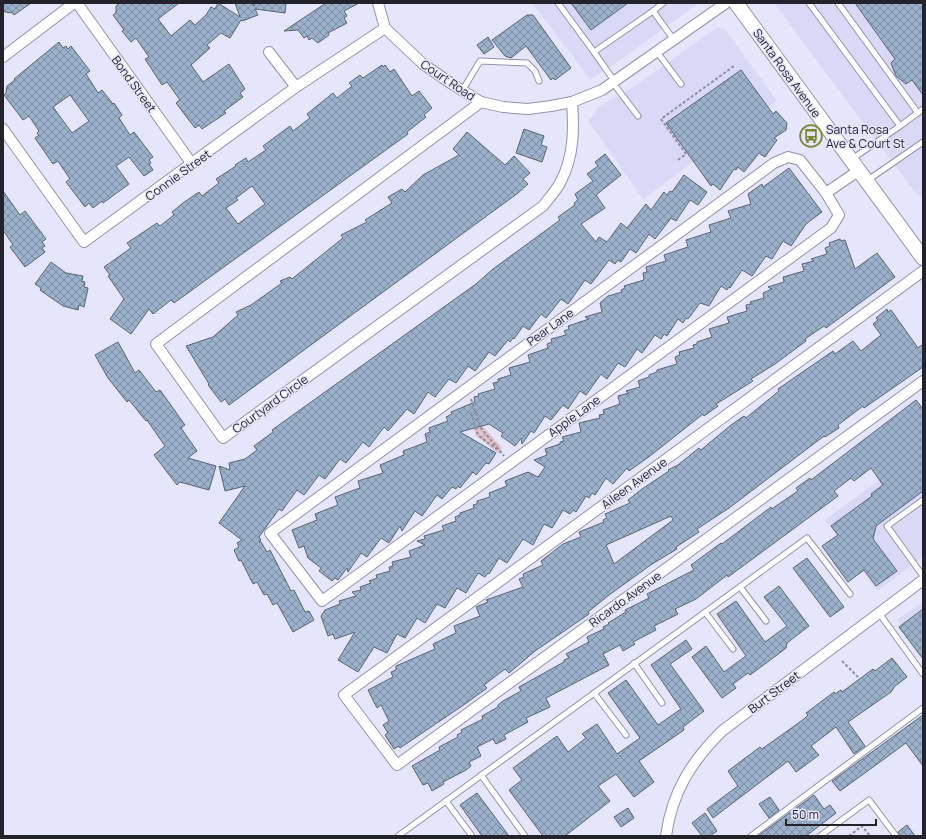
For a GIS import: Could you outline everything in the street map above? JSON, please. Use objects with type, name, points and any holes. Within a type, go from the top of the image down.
[{"type":"main road","name":"Santa Rosa Avenue","points":[[736,3],[923,258]]},
{"type":"street","points":[[3,56],[75,3]]},
{"type":"street","name":"Bond Street","points":[[75,3],[192,164]]},
{"type":"street","points":[[378,3],[385,28]]},
{"type":"street","points":[[572,102],[602,90],[726,3]]},
{"type":"street","name":"Connie Street","points":[[3,129],[84,242],[296,87],[385,28]]},
{"type":"street","name":"Court Road","points":[[385,28],[423,64],[462,91],[482,102],[502,107],[528,109],[572,102]]},
{"type":"street","points":[[269,52],[296,87]]},
{"type":"street","name":"Courtyard Circle","points":[[482,102],[156,344],[223,438],[543,206],[561,182],[569,161],[574,131],[572,102]]},
{"type":"street","name":"Pear Lane","points":[[270,533],[774,163],[788,157],[800,160],[826,193]]},
{"type":"street","points":[[826,193],[859,170]]},
{"type":"street","name":"Apple Lane","points":[[270,533],[322,601],[831,228],[839,215],[826,193]]},
{"type":"street","name":"Aileen Avenue","points":[[344,695],[923,271]]},
{"type":"street","name":"Ricardo Avenue","points":[[344,695],[397,765],[923,381]]},
{"type":"street","name":"Burt Street","points":[[666,836],[674,800],[688,773],[708,745],[722,731],[923,580]]},
{"type":"lane","points":[[558,3],[638,116]]},
{"type":"lane","points":[[594,52],[664,3]]},
{"type":"lane","points":[[809,3],[900,126]]},
{"type":"lane","points":[[838,3],[918,113]]},
{"type":"lane","points":[[653,11],[674,40]]},
{"type":"lane","points":[[657,52],[681,84]]},
{"type":"lane","points":[[462,91],[480,61],[527,63],[535,71],[539,81]]},
{"type":"lane","points":[[859,170],[900,126],[923,109]]},
{"type":"lane","points":[[859,170],[923,142]]},
{"type":"lane","points":[[923,500],[886,526],[923,576]]},
{"type":"lane","points":[[398,836],[807,538],[850,594]]},
{"type":"lane","points":[[740,587],[766,622]]},
{"type":"lane","points":[[705,612],[733,649]]},
{"type":"lane","points":[[879,613],[923,674]]},
{"type":"lane","points":[[634,663],[662,703]]},
{"type":"lane","points":[[594,693],[626,735]]},
{"type":"lane","points":[[751,836],[923,708]]},
{"type":"lane","points":[[481,775],[525,836]]},
{"type":"lane","points":[[820,836],[869,800],[896,836]]},
{"type":"lane","points":[[446,801],[472,836]]},
{"type":"path","points":[[678,160],[686,154],[661,119],[734,66]]},
{"type":"path","points":[[465,389],[472,400],[476,411],[481,428],[499,450],[478,435],[470,413],[476,411]]},
{"type":"path","points":[[842,661],[858,677]]},
{"type":"path","points":[[849,836],[862,826],[870,836]]},
{"type":"shaded area","points":[[532,3],[694,3],[696,5],[615,64],[590,79]]},
{"type":"shaded area","points":[[774,3],[923,3],[923,198],[914,191]]},
{"type":"shaded area","points":[[716,28],[725,29],[777,101],[643,199],[589,122],[598,107],[632,88]]},
{"type":"shaded area","points":[[923,447],[923,557],[877,591],[825,520]]},
{"type":"shaded area","points":[[923,602],[923,656],[897,620]]},
{"type":"green space","points":[[477,408],[483,426],[502,448],[499,454],[476,436],[467,411]]},
{"type":"building","points":[[3,3],[31,3],[14,15],[13,13],[5,12]]},
{"type":"building","points":[[120,3],[179,3],[158,19],[171,36],[190,20],[195,25],[206,15],[211,7],[215,9],[218,3],[240,17],[235,3],[253,3],[254,6],[254,3],[286,3],[285,13],[255,9],[258,15],[242,21],[241,20],[230,38],[221,33],[207,45],[210,48],[191,65],[203,82],[229,64],[245,89],[240,93],[243,97],[224,111],[226,113],[202,129],[199,125],[195,128],[176,103],[180,100],[167,82],[162,85],[145,59],[149,57],[136,38],[131,42],[122,31],[124,30],[113,15],[116,13],[116,6]]},
{"type":"building","points":[[326,3],[359,3],[344,11],[347,16],[344,18],[347,23],[328,33],[329,35],[318,43],[312,38],[309,40],[307,36],[304,38],[298,30],[284,31]]},
{"type":"building","points":[[571,3],[628,3],[591,30]]},
{"type":"building","points":[[855,3],[923,3],[923,95],[912,80],[906,84],[896,76],[891,63],[895,59]]},
{"type":"building","points":[[527,15],[533,15],[571,68],[555,80],[553,78],[551,80],[526,46],[511,58],[505,56],[492,40]]},
{"type":"building","points":[[488,37],[494,47],[484,54],[477,45]]},
{"type":"building","points":[[59,42],[63,48],[66,46],[68,49],[71,46],[90,71],[86,74],[98,93],[102,90],[113,104],[114,103],[122,115],[119,118],[130,135],[134,132],[153,157],[149,160],[151,163],[149,164],[153,170],[144,176],[129,157],[116,166],[129,184],[103,203],[102,201],[93,208],[89,203],[85,207],[66,182],[70,179],[58,161],[53,164],[35,138],[39,135],[37,133],[39,131],[29,116],[23,120],[4,95],[6,93],[7,86],[15,80],[14,79]],"holes":[[[70,95],[89,121],[72,133],[53,107]]]},
{"type":"building","points":[[382,65],[383,67],[385,65],[390,72],[394,69],[412,96],[419,91],[432,108],[424,115],[426,117],[407,132],[408,134],[174,303],[171,300],[153,314],[149,309],[131,334],[110,319],[124,299],[108,276],[110,275],[104,267],[131,248],[127,243],[157,223],[160,226],[174,215],[172,212],[183,203],[199,192],[202,196],[219,183],[216,179],[236,166],[235,165],[246,158],[248,162],[266,150],[263,146],[290,126],[293,131],[310,118],[307,114],[333,93],[337,98],[352,86],[349,83],[360,75],[363,78]],"holes":[[[252,186],[265,204],[238,224],[226,208],[238,200],[236,198]]]},
{"type":"building","points":[[741,70],[773,114],[776,111],[787,123],[786,130],[774,138],[777,140],[765,157],[759,153],[744,172],[738,167],[736,170],[734,169],[720,190],[713,184],[711,186],[666,123]]},
{"type":"building","points":[[524,129],[544,136],[541,145],[547,147],[542,162],[516,153]]},
{"type":"building","points":[[467,132],[505,165],[514,156],[530,173],[523,179],[528,184],[518,193],[229,405],[225,399],[221,402],[208,385],[209,384],[186,346],[213,337],[238,315],[236,312],[251,305],[282,283],[280,281],[290,277],[292,279],[343,238],[341,235],[367,222],[365,220],[392,203],[388,197],[402,189],[405,192],[423,175],[459,155],[453,149]]},
{"type":"building","points":[[605,154],[621,175],[596,195],[605,208],[581,224],[596,242],[599,237],[607,242],[621,223],[627,228],[646,204],[651,210],[664,192],[667,195],[670,191],[672,192],[684,175],[707,192],[698,205],[690,200],[676,221],[671,218],[655,239],[649,234],[636,253],[630,249],[621,262],[618,260],[615,264],[609,260],[591,284],[585,280],[568,304],[561,299],[546,318],[541,314],[529,330],[523,326],[514,339],[513,338],[510,342],[508,340],[495,356],[489,352],[475,371],[468,366],[456,383],[449,379],[435,397],[428,392],[414,414],[407,409],[388,431],[384,427],[369,447],[363,442],[346,463],[340,459],[325,479],[319,475],[304,495],[297,490],[282,511],[279,509],[259,537],[261,540],[259,542],[261,542],[267,552],[270,550],[291,591],[294,590],[305,612],[309,611],[314,620],[293,632],[277,603],[273,605],[267,594],[264,595],[257,582],[253,584],[241,560],[239,561],[234,550],[239,547],[237,543],[242,540],[219,523],[245,486],[225,491],[219,466],[230,470],[229,463],[245,459],[257,450],[254,446],[273,432],[272,430],[476,284],[493,269],[560,220],[558,217],[575,205],[574,203],[578,200],[575,194],[593,181],[587,174],[598,166],[595,162]]},
{"type":"building","points":[[789,168],[822,212],[806,224],[791,246],[783,241],[772,259],[766,256],[752,276],[742,270],[730,288],[729,287],[727,290],[721,286],[709,306],[700,303],[688,319],[686,318],[683,323],[678,319],[667,336],[664,334],[661,339],[655,335],[642,353],[637,349],[625,367],[618,363],[607,379],[601,374],[586,395],[580,391],[568,409],[563,405],[551,420],[545,416],[534,433],[531,431],[522,444],[521,438],[515,446],[501,436],[503,433],[489,424],[460,432],[496,453],[489,464],[486,463],[476,475],[473,472],[460,488],[458,486],[456,489],[452,487],[442,499],[437,495],[422,516],[415,511],[402,531],[400,526],[389,543],[381,538],[367,557],[361,553],[348,572],[347,568],[338,580],[335,578],[332,581],[319,571],[321,568],[308,558],[304,546],[299,548],[292,530],[317,520],[315,514],[338,505],[335,497],[360,488],[358,481],[383,473],[380,465],[404,455],[403,451],[427,442],[425,434],[430,432],[429,428],[448,421],[446,417],[452,414],[451,412],[475,402],[474,397],[479,396],[478,394],[495,389],[493,383],[498,382],[498,379],[511,375],[509,368],[530,362],[528,355],[548,348],[547,344],[552,342],[551,339],[566,335],[564,331],[569,329],[568,326],[589,319],[585,317],[602,312],[600,303],[608,296],[622,292],[621,290],[625,288],[624,286],[644,280],[643,273],[647,272],[646,267],[666,261],[664,255],[688,247],[686,240],[711,232],[709,225],[731,218],[728,211],[751,204],[748,194],[762,184],[763,187]]},
{"type":"building","points":[[3,191],[20,215],[25,211],[46,239],[42,242],[45,246],[42,248],[45,252],[25,267],[10,247],[13,245],[3,230]]},
{"type":"building","points":[[840,239],[841,241],[845,240],[855,269],[877,253],[895,277],[826,328],[824,326],[805,339],[806,341],[775,364],[751,379],[753,381],[716,404],[718,406],[704,416],[703,414],[629,471],[627,468],[613,484],[606,478],[595,495],[592,493],[589,498],[586,496],[576,512],[573,510],[570,514],[563,510],[552,528],[544,524],[533,545],[523,539],[507,563],[499,558],[489,574],[488,573],[485,577],[478,573],[466,593],[457,588],[445,608],[437,604],[425,623],[417,618],[405,638],[397,634],[387,653],[374,647],[358,672],[338,660],[355,632],[335,639],[333,634],[328,636],[321,616],[325,610],[340,604],[339,601],[356,596],[352,592],[361,590],[360,587],[371,583],[369,581],[377,578],[376,575],[390,571],[389,567],[393,566],[392,562],[411,557],[409,551],[425,545],[417,541],[425,539],[424,536],[444,530],[442,526],[456,521],[455,517],[460,515],[460,513],[474,508],[473,505],[477,504],[477,501],[490,497],[489,493],[507,486],[505,481],[528,472],[538,477],[545,467],[534,460],[547,455],[545,449],[560,444],[560,442],[564,441],[562,437],[581,432],[579,423],[600,418],[599,415],[604,414],[603,410],[620,404],[618,396],[629,393],[626,391],[640,387],[638,381],[649,377],[649,375],[657,372],[657,370],[677,364],[675,357],[680,355],[679,352],[694,348],[693,345],[697,344],[697,342],[712,337],[709,329],[729,323],[727,317],[747,311],[746,305],[751,304],[750,302],[764,298],[763,293],[772,289],[768,287],[784,282],[783,277],[804,271],[802,264],[814,261],[811,259],[827,254],[825,248],[830,246],[829,243]]},
{"type":"building","points":[[51,262],[66,273],[83,276],[82,281],[85,282],[84,287],[88,288],[84,307],[79,305],[78,310],[63,306],[40,290],[41,288],[35,284]]},
{"type":"building","points":[[887,309],[888,312],[891,310],[918,348],[923,344],[923,367],[864,408],[863,406],[838,425],[839,428],[825,437],[824,436],[729,508],[697,529],[699,532],[676,547],[677,549],[652,564],[609,595],[588,612],[589,614],[535,651],[509,673],[505,669],[484,685],[487,688],[465,704],[400,748],[399,746],[394,749],[385,735],[388,733],[383,725],[389,721],[381,705],[377,708],[368,690],[393,677],[391,672],[396,670],[396,666],[435,649],[433,644],[456,633],[454,626],[480,616],[476,607],[488,602],[486,600],[523,587],[519,579],[524,577],[523,574],[543,565],[541,561],[563,544],[581,537],[579,532],[604,522],[603,520],[607,518],[605,514],[630,503],[628,500],[642,489],[669,471],[668,470],[678,465],[699,448],[701,450],[744,416],[746,418],[779,391],[778,389],[833,351],[835,354],[853,341],[861,351],[881,335],[873,324],[878,320],[876,318]],"holes":[[[671,516],[673,520],[614,564],[606,545]]]},
{"type":"building","points":[[118,342],[135,373],[139,370],[156,392],[160,390],[185,425],[181,428],[197,451],[188,458],[216,466],[209,490],[180,482],[177,485],[154,455],[165,446],[147,420],[146,421],[129,400],[127,402],[108,378],[95,355]]},
{"type":"building","points":[[916,400],[923,409],[923,491],[876,526],[873,539],[897,571],[876,586],[864,570],[848,582],[822,546],[838,535],[831,526],[872,496],[871,494],[883,485],[871,468],[854,481],[851,478],[834,491],[838,496],[728,577],[727,575],[696,599],[675,609],[678,614],[654,626],[656,630],[633,642],[635,644],[623,651],[620,645],[603,654],[609,665],[546,698],[550,707],[526,718],[528,722],[504,735],[506,739],[496,744],[493,739],[477,747],[481,756],[469,762],[471,766],[466,770],[443,782],[444,784],[432,791],[428,783],[423,785],[412,766],[440,750],[439,747],[458,737],[457,735],[462,732],[461,730],[483,719],[482,716],[498,707],[498,705],[503,701],[521,691],[519,687],[564,662],[564,660],[569,658],[566,654],[589,642],[587,637],[604,629],[603,627],[609,624],[608,623],[626,612],[625,610],[649,598],[647,594],[694,570],[691,565],[771,507],[772,509],[798,491],[796,488],[810,478],[811,480]]},
{"type":"building","points":[[807,558],[844,607],[830,617],[793,568]]},
{"type":"building","points":[[779,586],[809,626],[787,643],[786,648],[777,655],[750,675],[748,673],[733,684],[736,688],[722,698],[692,657],[706,646],[724,672],[746,656],[717,614],[736,601],[765,642],[787,626],[764,597]]},
{"type":"building","points":[[923,609],[923,659],[899,627]]},
{"type":"building","points":[[686,640],[692,649],[670,664],[704,711],[683,727],[684,730],[639,761],[654,782],[634,797],[616,774],[598,786],[610,801],[565,836],[543,836],[509,790],[522,780],[513,768],[557,736],[568,752],[586,738],[582,734],[597,724],[617,754],[640,738],[608,693],[626,680],[658,725],[681,709],[651,665]]},
{"type":"building","points":[[892,658],[907,677],[895,686],[891,692],[848,722],[865,746],[854,754],[836,727],[811,746],[819,755],[796,772],[788,761],[713,818],[707,809],[738,786],[728,771],[760,747],[762,749],[804,719],[808,715],[806,713],[834,692],[835,694],[841,690],[842,692],[873,669],[875,671]]},
{"type":"building","points":[[923,715],[923,766],[906,743],[840,791],[832,781]]},
{"type":"building","points":[[477,793],[509,836],[482,836],[460,805]]},
{"type":"building","points":[[814,795],[824,809],[830,805],[836,813],[806,836],[758,836]]},
{"type":"building","points":[[770,797],[779,810],[769,818],[759,804]]},
{"type":"building","points":[[628,808],[634,818],[621,827],[614,817]]},
{"type":"building","points":[[705,813],[717,831],[710,836],[702,836],[692,823]]},
{"type":"building","points":[[907,825],[915,836],[900,836],[898,832]]},
{"type":"place","name":"Santa Rosa Ave & Court St","points":[[811,136]]}]
